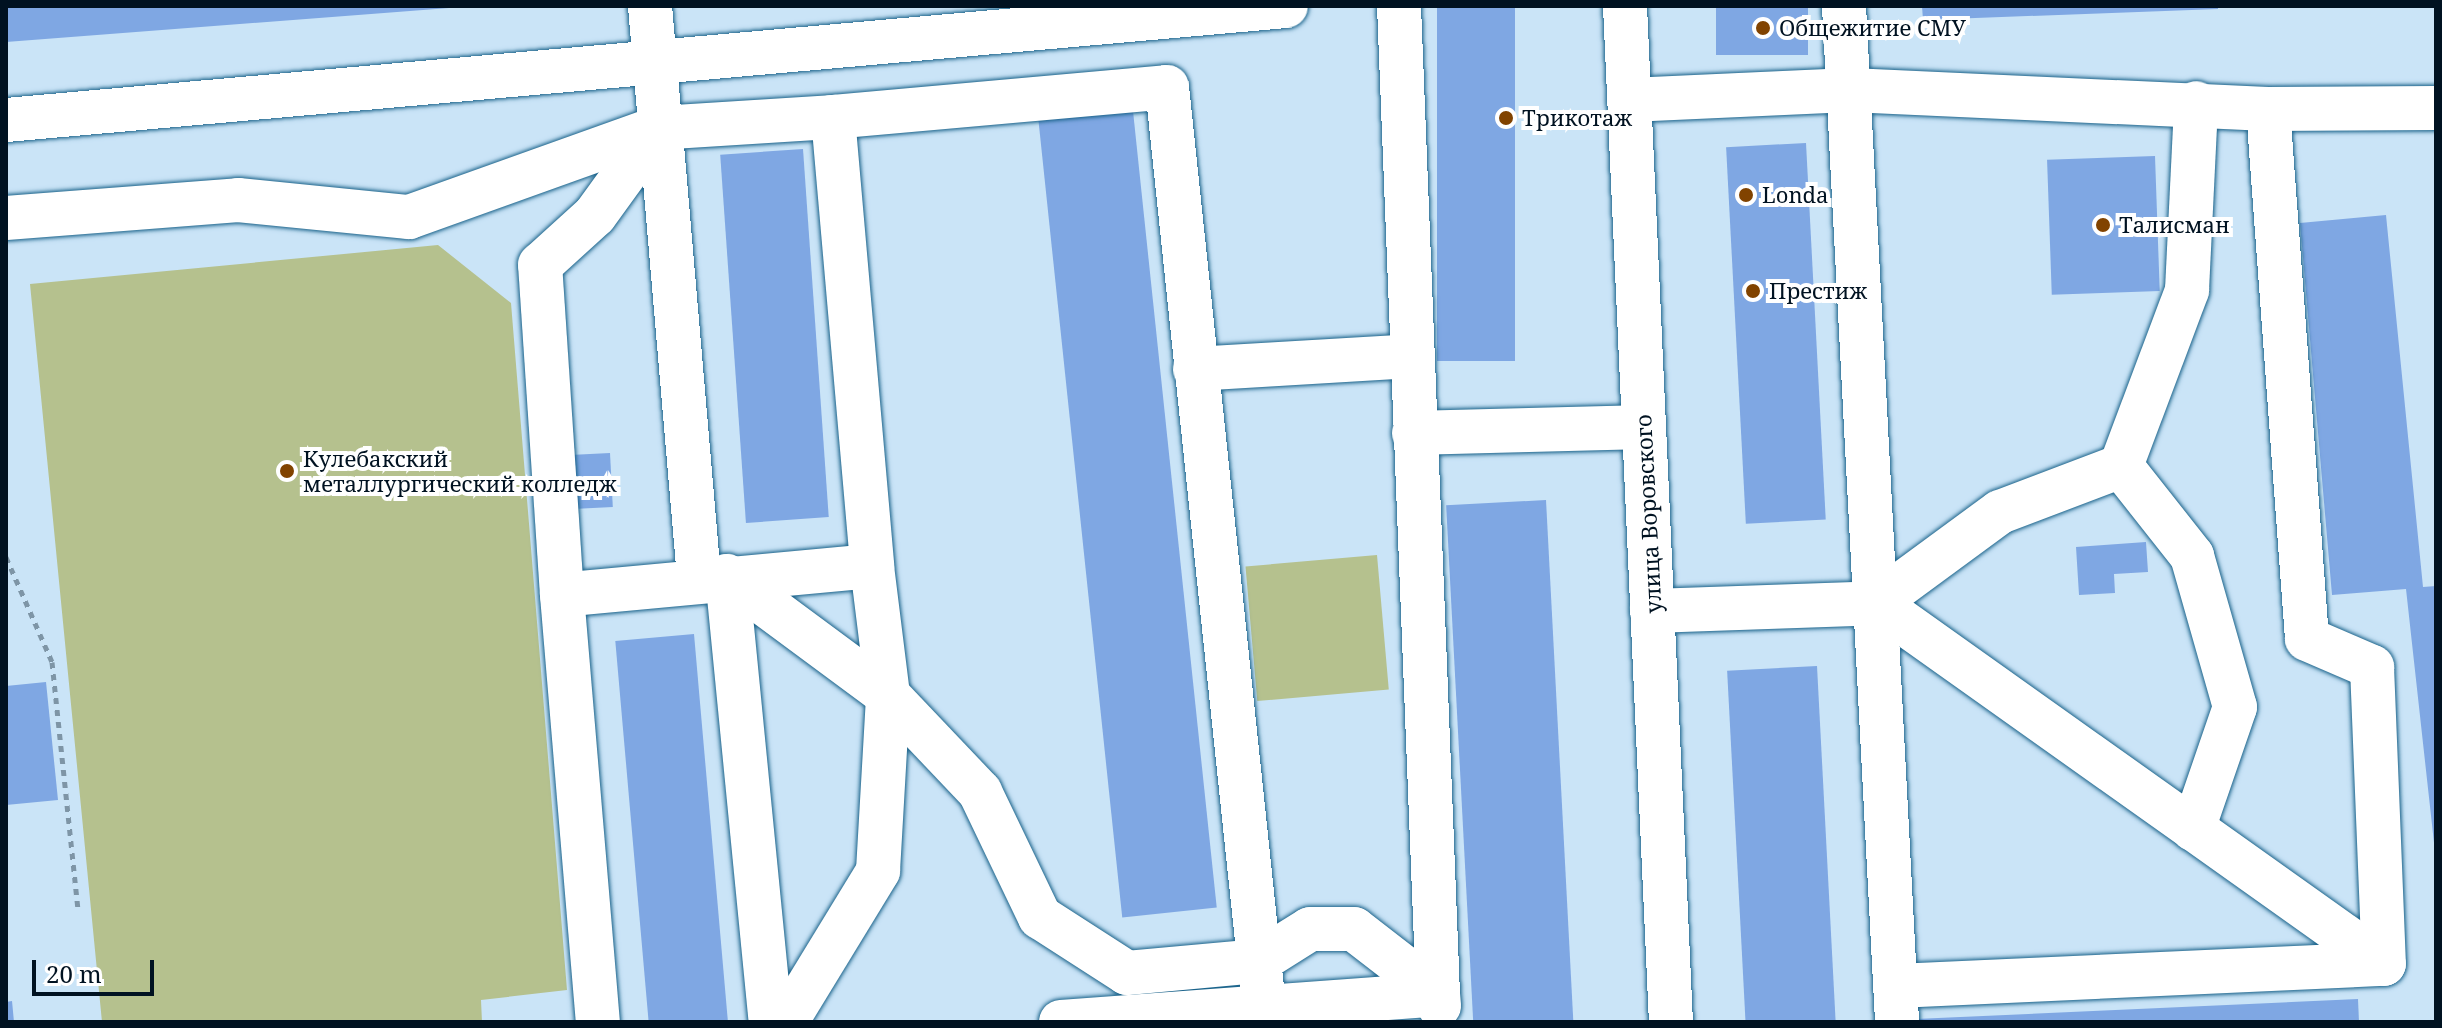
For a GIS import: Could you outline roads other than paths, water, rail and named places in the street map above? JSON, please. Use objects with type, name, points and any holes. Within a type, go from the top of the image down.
[{"type":"street","points":[[650,6],[658,128],[771,1022]]},
{"type":"street","points":[[6,120],[1286,6]]},
{"type":"street","points":[[1399,6],[1414,433],[1440,1008]]},
{"type":"street","name":"улица Воровского","points":[[1625,6],[1671,1022]]},
{"type":"street","points":[[1844,6],[1897,1004],[2384,964]]},
{"type":"street","points":[[6,218],[238,200],[409,217],[658,128],[833,117],[1167,87],[1264,1007]]},
{"type":"street","points":[[1629,100],[1850,90],[2196,103],[2268,109],[2436,108]]},
{"type":"street","points":[[1652,611],[1876,603],[2000,512],[2121,466],[2187,290],[2196,103]]},
{"type":"street","points":[[2268,109],[2307,639],[2372,667],[2384,964]]},
{"type":"street","points":[[786,1022],[878,871],[888,695],[872,566],[833,117]]},
{"type":"street","points":[[598,1022],[562,595],[540,265],[595,215],[658,128]]},
{"type":"street","points":[[1195,369],[1411,356]]},
{"type":"street","points":[[1414,433],[1644,427]]},
{"type":"street","points":[[2121,466],[2192,556],[2235,707],[2193,829]]},
{"type":"street","points":[[562,595],[713,577],[872,566]]},
{"type":"street","points":[[713,577],[888,695],[980,792],[1040,917],[1127,973],[1259,961],[1310,929],[1354,929],[1440,1008]]},
{"type":"street","points":[[1876,603],[2384,964]]},
{"type":"street","points":[[1061,1022],[1264,1007],[1440,1008]]},
{"type":"place","name":"Общежитие СМУ","points":[[1763,28]]},
{"type":"place","name":"Трикотаж","points":[[1506,118]]},
{"type":"place","name":"Londa","points":[[1746,195]]},
{"type":"place","name":"Талисман","points":[[2103,225]]},
{"type":"place","name":"Престиж","points":[[1753,291]]},
{"type":"place","name":"Кулебакский металлургический колледж","points":[[287,471]]}]
